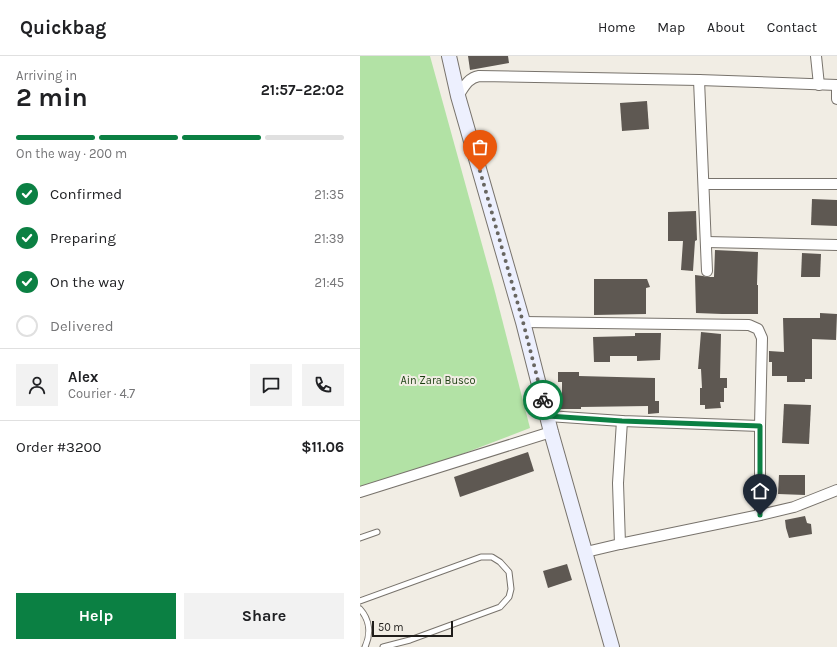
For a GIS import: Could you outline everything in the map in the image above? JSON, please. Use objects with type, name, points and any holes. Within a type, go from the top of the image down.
[{"type":"main road","points":[[449,56],[458,96],[523,322],[551,432],[612,647]]},
{"type":"street","points":[[816,56],[819,85]]},
{"type":"street","points":[[458,96],[470,79],[479,76],[699,80],[837,85],[837,99]]},
{"type":"street","points":[[699,80],[707,271]]},
{"type":"street","points":[[704,184],[837,184]]},
{"type":"street","points":[[706,242],[837,245]]},
{"type":"street","points":[[523,322],[749,325],[758,329],[762,338],[760,515]]},
{"type":"street","points":[[548,416],[622,421],[760,426]]},
{"type":"street","points":[[620,544],[618,483],[622,421]]},
{"type":"street","points":[[360,492],[551,432]]},
{"type":"street","points":[[586,552],[794,507],[837,490]]},
{"type":"lane","points":[[360,538],[377,532]]},
{"type":"lane","points":[[360,601],[481,557],[492,557],[500,562],[509,572],[511,589],[509,597],[500,607],[410,640],[383,647]]},
{"type":"lane","points":[[360,609],[366,618],[369,631],[365,647]]},
{"type":"green space","name":"Ain Zara Busco","points":[[360,56],[430,56],[494,288],[530,428],[360,493]]},
{"type":"building","points":[[468,56],[508,56],[509,63],[470,70]]},
{"type":"building","points":[[647,101],[649,129],[622,131],[620,103]]},
{"type":"building","points":[[812,199],[837,200],[837,226],[811,225]]},
{"type":"building","points":[[696,211],[697,240],[695,241],[693,271],[681,270],[683,241],[668,241],[668,212]]},
{"type":"building","points":[[715,250],[758,252],[758,314],[696,313],[695,275],[714,277]]},
{"type":"building","points":[[802,253],[821,254],[820,277],[801,277]]},
{"type":"building","points":[[594,279],[647,279],[650,287],[646,288],[646,314],[594,315]]},
{"type":"building","points":[[820,313],[837,314],[836,340],[812,339],[812,379],[805,379],[805,382],[787,382],[787,376],[772,376],[772,362],[769,362],[769,351],[784,352],[783,318],[820,318]]},
{"type":"building","points":[[701,332],[721,334],[720,378],[727,378],[727,388],[724,388],[724,402],[720,402],[721,408],[705,409],[705,405],[700,405],[700,388],[702,388],[701,369],[698,369]]},
{"type":"building","points":[[635,333],[661,333],[660,360],[637,361],[637,356],[610,356],[610,362],[594,362],[593,337],[635,336]]},
{"type":"building","points":[[558,372],[579,372],[579,376],[655,378],[655,401],[659,401],[659,413],[648,414],[648,406],[581,407],[581,409],[561,409],[562,382],[558,382]]},
{"type":"building","points":[[784,404],[811,405],[809,444],[782,443]]},
{"type":"building","points":[[528,452],[534,471],[460,497],[454,477]]},
{"type":"building","points":[[779,475],[805,475],[805,495],[778,494]]},
{"type":"building","points":[[805,516],[807,523],[811,524],[812,534],[789,538],[785,520]]},
{"type":"building","points":[[567,564],[572,580],[548,588],[543,571]]},
{"type":"way so far","points":[[480,171],[523,322],[543,400]]},
{"type":"route","points":[[543,400],[548,416],[622,421],[688,422],[760,426],[760,515]]}]
